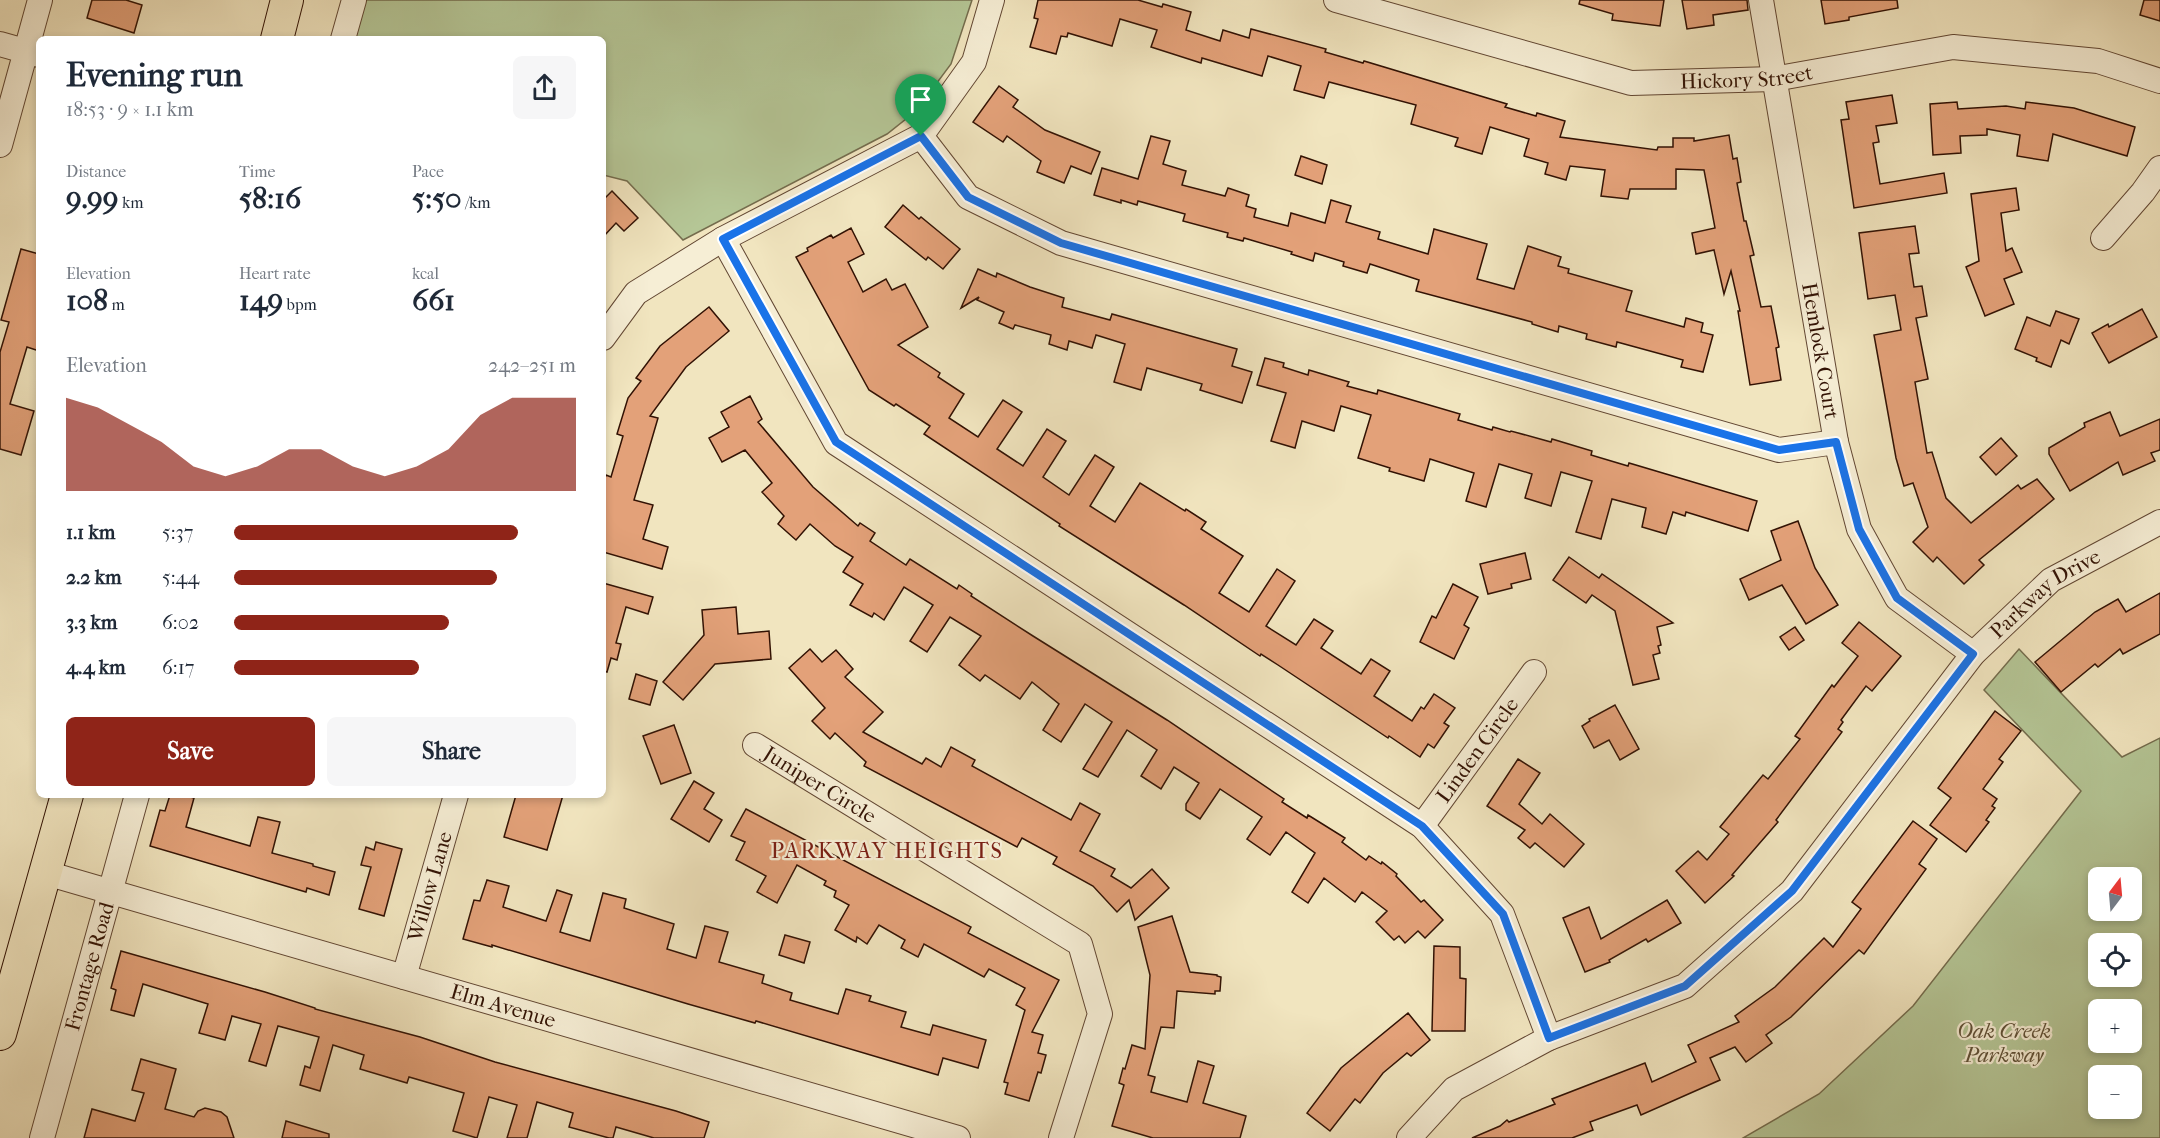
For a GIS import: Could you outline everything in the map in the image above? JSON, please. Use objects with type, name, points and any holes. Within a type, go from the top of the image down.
[{"type":"main road","points":[[278,36],[287,0]]},
{"type":"main road","points":[[0,1034],[66,798]]},
{"type":"street","points":[[0,145],[33,53],[40,0]]},
{"type":"street","points":[[344,36],[354,0]]},
{"type":"street","points":[[606,334],[636,293],[723,239],[921,136],[974,62],[992,0]]},
{"type":"street","name":"Hickory Street","points":[[1336,0],[1631,83],[1774,79],[1953,47],[2098,61],[2160,81]]},
{"type":"street","name":"Hemlock Court","points":[[1761,0],[1836,442],[1859,529],[1897,598],[1973,654]]},
{"type":"street","points":[[0,44],[33,53]]},
{"type":"street","points":[[921,136],[968,197],[1061,243],[1779,450],[1836,442]]},
{"type":"street","points":[[2103,238],[2143,192],[2160,168]]},
{"type":"street","points":[[723,239],[836,442],[1422,826],[1503,914],[1549,1038]]},
{"type":"street","name":"Parkway Drive","points":[[1409,1138],[1454,1089],[1549,1038],[1685,986],[1792,891],[1973,654],[2051,580],[2160,522]]},
{"type":"street","name":"Linden Circle","points":[[1422,826],[1534,672]]},
{"type":"street","name":"Juniper Circle","points":[[755,745],[1080,944],[1100,1014],[1061,1138]]},
{"type":"street","name":"Frontage Road","points":[[42,1138],[136,798]]},
{"type":"street","name":"Willow Lane","points":[[404,977],[455,798]]},
{"type":"street","name":"Elm Avenue","points":[[46,873],[958,1138]]},
{"type":"green space","points":[[364,0],[972,0],[951,64],[916,111],[887,134],[683,240],[627,181],[606,176],[606,36],[354,36]]},
{"type":"green space","name":"Oak Creek Parkway","points":[[2019,649],[2122,757],[2160,738],[2160,1138],[1743,1138],[1819,1094],[1913,1006],[2081,791],[1984,690]]},
{"type":"building","points":[[92,0],[126,0],[142,5],[134,33],[87,18]]},
{"type":"building","points":[[1038,0],[1138,0],[1162,7],[1163,4],[1191,12],[1186,30],[1220,41],[1223,30],[1249,38],[1251,29],[1326,49],[1325,52],[1363,63],[1364,61],[1507,104],[1505,107],[1565,121],[1560,137],[1657,150],[1658,147],[1673,147],[1673,138],[1694,138],[1694,141],[1729,135],[1733,159],[1737,158],[1741,182],[1737,183],[1744,221],[1746,221],[1754,255],[1750,256],[1761,307],[1771,306],[1779,347],[1776,348],[1781,380],[1750,385],[1738,311],[1740,311],[1731,271],[1724,294],[1714,250],[1696,254],[1692,233],[1715,228],[1704,170],[1676,169],[1676,189],[1630,189],[1628,199],[1601,196],[1605,170],[1570,166],[1566,180],[1545,174],[1548,163],[1524,156],[1529,139],[1490,127],[1482,154],[1455,146],[1458,138],[1411,124],[1416,105],[1329,82],[1324,98],[1294,90],[1301,66],[1268,56],[1262,76],[1202,58],[1201,63],[1151,47],[1157,30],[1120,19],[1112,46],[1068,33],[1067,37],[1061,36],[1056,54],[1030,47],[1038,19],[1034,18]]},
{"type":"building","points":[[1580,0],[1664,0],[1660,26],[1612,20],[1613,14],[1579,4]]},
{"type":"building","points":[[1682,0],[1747,0],[1748,10],[1713,15],[1714,25],[1687,29]]},
{"type":"building","points":[[1821,0],[1897,0],[1898,8],[1825,24]]},
{"type":"building","points":[[2144,0],[2160,0],[2160,21],[2140,15]]},
{"type":"building","points":[[999,86],[1018,100],[1013,107],[1045,130],[1100,152],[1091,174],[1071,166],[1064,183],[1037,172],[1041,161],[1007,136],[1003,142],[973,122]]},
{"type":"building","points":[[1892,95],[1897,123],[1876,126],[1879,142],[1873,143],[1880,184],[1944,173],[1947,193],[1854,208],[1841,120],[1849,119],[1846,102]]},
{"type":"building","points":[[1957,102],[1958,109],[2006,106],[2025,109],[2026,102],[2074,108],[2135,127],[2127,156],[2053,134],[2048,161],[2017,156],[2020,135],[1987,129],[1987,135],[1960,136],[1961,153],[1933,155],[1930,104]]},
{"type":"building","points":[[1151,136],[1170,141],[1163,164],[1186,171],[1182,185],[1225,196],[1228,188],[1249,195],[1246,206],[1256,209],[1254,217],[1288,226],[1291,213],[1325,223],[1331,200],[1351,206],[1346,222],[1380,232],[1378,239],[1428,254],[1434,229],[1487,244],[1477,279],[1514,289],[1528,246],[1561,257],[1558,266],[1569,269],[1568,273],[1632,291],[1626,311],[1684,327],[1686,318],[1703,323],[1701,332],[1713,335],[1703,372],[1681,367],[1683,360],[1617,342],[1616,347],[1586,339],[1587,334],[1559,326],[1558,332],[1532,324],[1532,322],[1416,291],[1419,280],[1370,264],[1367,273],[1343,266],[1344,262],[1315,253],[1313,261],[1291,254],[1292,252],[1244,238],[1243,241],[1227,237],[1228,233],[1183,221],[1185,214],[1138,201],[1137,205],[1121,200],[1121,203],[1094,195],[1102,168],[1138,179]]},
{"type":"building","points":[[1301,156],[1327,165],[1322,184],[1295,175]]},
{"type":"building","points":[[2016,188],[2019,210],[2001,213],[2006,251],[2012,248],[2022,272],[2004,279],[2014,304],[1985,316],[1966,267],[1979,261],[1971,194]]},
{"type":"building","points":[[612,191],[638,218],[624,231],[616,223],[606,234],[606,197]]},
{"type":"building","points":[[903,205],[960,249],[943,269],[928,257],[926,260],[885,227]]},
{"type":"building","points":[[1915,226],[1919,253],[1909,254],[1914,287],[1922,286],[1927,316],[1916,318],[1928,379],[1915,382],[1927,453],[1932,452],[1946,498],[1971,523],[2018,485],[2021,489],[2037,479],[2054,499],[1979,560],[1984,565],[1964,584],[1937,557],[1933,562],[1913,542],[1928,527],[1913,483],[1904,486],[1896,458],[1874,335],[1901,330],[1895,295],[1868,299],[1859,233]]},
{"type":"building","points":[[851,228],[864,254],[848,262],[863,292],[886,279],[892,290],[905,284],[928,327],[898,345],[940,373],[938,377],[964,394],[949,418],[978,437],[1003,400],[1022,412],[997,449],[1023,466],[1047,429],[1066,441],[1043,477],[1069,495],[1095,455],[1114,467],[1090,506],[1115,522],[1140,483],[1185,511],[1186,509],[1206,522],[1201,529],[1243,556],[1219,593],[1249,612],[1277,569],[1295,581],[1266,626],[1296,645],[1314,619],[1333,631],[1321,648],[1361,674],[1371,659],[1390,671],[1374,696],[1412,721],[1421,707],[1424,709],[1434,694],[1455,708],[1444,723],[1449,726],[1434,748],[1428,744],[1420,757],[1389,736],[1388,738],[1261,654],[1260,656],[1059,526],[1060,524],[924,434],[930,426],[869,390],[796,257],[831,235],[833,238]]},
{"type":"building","points":[[21,249],[36,253],[36,350],[27,347],[10,404],[34,411],[21,455],[0,449],[0,352],[9,322],[1,320]]},
{"type":"building","points":[[978,269],[996,277],[997,273],[1064,298],[1062,307],[1110,320],[1112,314],[1237,349],[1232,366],[1252,372],[1242,403],[1200,390],[1202,384],[1147,368],[1141,390],[1114,382],[1125,344],[1096,335],[1092,348],[1069,341],[1067,350],[1049,344],[1051,335],[1015,325],[1013,329],[999,323],[1004,312],[977,300],[979,297],[961,308]]},
{"type":"building","points":[[709,307],[729,331],[686,367],[650,416],[658,418],[634,500],[653,505],[643,539],[668,547],[662,569],[606,553],[606,475],[611,477],[623,436],[617,434],[628,398],[641,381],[636,378],[660,346]]},
{"type":"building","points":[[2142,309],[2157,337],[2109,363],[2092,333],[2108,324],[2109,327]]},
{"type":"building","points":[[2056,311],[2079,319],[2069,344],[2061,340],[2051,367],[2015,349],[2027,317],[2050,326]]},
{"type":"building","points":[[1265,358],[1284,363],[1283,367],[1308,375],[1309,370],[1349,382],[1347,386],[1377,394],[1378,390],[1460,414],[1458,420],[1492,430],[1493,427],[1551,442],[1552,439],[1592,451],[1591,455],[1628,466],[1629,463],[1757,501],[1748,531],[1686,512],[1685,516],[1673,512],[1666,534],[1642,527],[1646,508],[1612,499],[1601,539],[1576,532],[1592,481],[1561,472],[1551,506],[1525,498],[1532,474],[1499,464],[1486,507],[1466,501],[1474,473],[1430,459],[1424,481],[1389,471],[1390,468],[1358,458],[1371,415],[1341,406],[1334,431],[1302,421],[1295,448],[1271,441],[1286,393],[1257,385]]},
{"type":"building","points":[[750,396],[762,419],[758,422],[813,487],[858,526],[860,523],[875,533],[870,541],[906,565],[910,559],[957,589],[959,585],[972,594],[971,596],[1167,720],[1284,799],[1282,802],[1345,838],[1342,842],[1366,860],[1369,856],[1381,864],[1382,862],[1397,874],[1396,876],[1421,902],[1424,900],[1443,920],[1425,938],[1418,931],[1405,943],[1399,936],[1394,940],[1376,922],[1387,911],[1362,892],[1355,902],[1324,878],[1308,903],[1292,892],[1315,853],[1286,832],[1270,855],[1247,839],[1262,817],[1220,789],[1200,819],[1186,810],[1186,804],[1199,783],[1174,767],[1161,789],[1141,776],[1157,750],[1127,730],[1098,777],[1083,769],[1112,722],[1085,704],[1061,742],[1043,730],[1059,704],[1032,682],[1020,699],[985,675],[980,681],[959,665],[981,636],[950,617],[927,652],[910,641],[933,605],[904,587],[884,620],[874,613],[872,617],[850,605],[863,584],[843,572],[853,557],[835,546],[810,524],[796,540],[778,524],[784,516],[762,492],[772,483],[745,450],[722,462],[709,438],[729,427],[721,412]]},
{"type":"building","points":[[2110,412],[2120,436],[2160,419],[2160,450],[2151,453],[2155,461],[2123,475],[2118,462],[2070,491],[2049,454],[2049,448],[2085,427],[2084,423]]},
{"type":"building","points":[[2001,438],[2017,456],[1996,475],[1980,457]]},
{"type":"building","points":[[1798,521],[1815,568],[1838,605],[1806,624],[1782,585],[1749,600],[1740,579],[1781,560],[1771,531]]},
{"type":"building","points":[[1525,553],[1531,579],[1511,584],[1512,588],[1488,594],[1480,564]]},
{"type":"building","points":[[1569,557],[1599,578],[1602,574],[1673,623],[1657,627],[1661,645],[1658,646],[1660,653],[1653,655],[1659,679],[1633,685],[1615,611],[1592,595],[1586,603],[1553,580]]},
{"type":"building","points":[[606,584],[653,597],[648,614],[626,607],[616,643],[621,644],[617,660],[611,658],[607,672]]},
{"type":"building","points":[[1453,584],[1478,597],[1464,625],[1469,628],[1454,659],[1420,642],[1432,616],[1436,618]]},
{"type":"building","points":[[2160,593],[2160,634],[2123,654],[2120,649],[2098,667],[2095,664],[2061,692],[2035,662],[2095,612],[2118,599],[2126,612]]},
{"type":"building","points":[[736,607],[738,634],[769,631],[771,659],[715,664],[683,700],[663,682],[704,635],[702,610]]},
{"type":"building","points":[[1859,622],[1901,656],[1872,691],[1866,686],[1841,720],[1843,722],[1838,729],[1842,732],[1776,820],[1778,822],[1732,875],[1734,876],[1705,903],[1676,871],[1698,851],[1707,860],[1729,834],[1720,827],[1763,775],[1768,779],[1800,739],[1795,736],[1832,685],[1834,687],[1858,656],[1842,643]]},
{"type":"building","points":[[1795,627],[1804,640],[1789,650],[1780,637]]},
{"type":"building","points":[[810,649],[822,662],[836,650],[853,669],[845,677],[883,712],[863,732],[922,764],[926,758],[941,767],[951,747],[975,760],[972,766],[1071,820],[1080,803],[1100,814],[1080,851],[1115,869],[1111,876],[1131,888],[1152,869],[1169,888],[1135,920],[1129,900],[1117,912],[1093,886],[1053,864],[1057,857],[1022,838],[1017,847],[864,766],[866,762],[835,733],[830,739],[812,721],[825,708],[789,668]]},
{"type":"building","points":[[636,674],[657,681],[650,705],[629,699]]},
{"type":"building","points":[[1615,705],[1639,749],[1620,760],[1609,740],[1594,748],[1582,726],[1590,721],[1589,719]]},
{"type":"building","points":[[1995,711],[2021,731],[1999,759],[2003,762],[1983,789],[1997,799],[1992,806],[1995,808],[1986,820],[1989,822],[1966,852],[1930,825],[1951,798],[1938,788]]},
{"type":"building","points":[[674,725],[691,773],[661,784],[643,736]]},
{"type":"building","points":[[1518,759],[1540,773],[1519,804],[1542,824],[1550,814],[1584,844],[1564,867],[1535,843],[1530,848],[1518,838],[1525,830],[1487,806]]},
{"type":"building","points":[[694,781],[714,793],[704,809],[722,820],[709,842],[671,819]]},
{"type":"building","points":[[169,798],[194,798],[186,827],[250,846],[258,817],[280,822],[272,853],[335,872],[329,895],[307,888],[306,892],[150,846],[160,810],[165,811]]},
{"type":"building","points":[[515,798],[562,798],[547,850],[504,837]]},
{"type":"building","points":[[746,809],[971,927],[968,933],[1059,980],[1032,1032],[1043,1035],[1038,1053],[1046,1055],[1029,1101],[1005,1094],[1008,1083],[1004,1082],[1025,1010],[1016,1005],[1025,988],[989,969],[984,977],[924,944],[918,957],[901,948],[905,940],[879,925],[867,944],[857,937],[856,942],[835,930],[849,905],[834,897],[836,891],[824,885],[826,881],[797,865],[777,903],[757,892],[766,876],[736,860],[745,842],[731,836]]},
{"type":"building","points":[[1913,821],[1937,839],[1919,864],[1926,869],[1864,954],[1859,950],[1791,1017],[1766,1035],[1772,1043],[1746,1062],[1735,1047],[1710,1058],[1720,1080],[1641,1115],[1637,1105],[1590,1122],[1593,1130],[1572,1138],[1472,1138],[1500,1126],[1507,1120],[1509,1122],[1555,1104],[1552,1099],[1645,1063],[1652,1082],[1696,1062],[1688,1045],[1739,1022],[1735,1016],[1775,987],[1824,938],[1833,947],[1861,909],[1852,902]]},
{"type":"building","points":[[376,842],[402,849],[384,916],[359,909],[371,867],[361,865],[366,847],[374,850]]},
{"type":"building","points":[[487,880],[509,886],[503,907],[546,921],[557,890],[572,895],[560,932],[590,941],[603,893],[626,899],[624,908],[674,924],[667,949],[696,958],[705,926],[728,932],[719,962],[764,975],[762,983],[792,993],[790,1000],[838,1014],[846,989],[871,996],[869,1001],[906,1012],[901,1027],[930,1035],[933,1025],[986,1040],[978,1068],[943,1058],[938,1075],[492,945],[492,947],[463,939],[474,900],[480,901]]},
{"type":"building","points":[[1667,900],[1681,923],[1648,942],[1646,939],[1609,960],[1610,962],[1585,972],[1563,918],[1589,907],[1601,939]]},
{"type":"building","points":[[1172,916],[1190,972],[1221,977],[1220,991],[1215,991],[1215,994],[1177,991],[1174,1028],[1161,1027],[1148,1075],[1155,1077],[1151,1092],[1187,1102],[1198,1061],[1214,1066],[1203,1103],[1246,1116],[1240,1138],[1153,1138],[1112,1126],[1124,1085],[1119,1083],[1132,1045],[1145,1049],[1150,975],[1138,927]]},
{"type":"building","points":[[785,935],[810,942],[804,963],[779,955]]},
{"type":"building","points":[[1434,946],[1460,947],[1460,978],[1466,979],[1465,1031],[1432,1031]]},
{"type":"building","points":[[121,951],[265,992],[315,1009],[420,1037],[495,1062],[709,1122],[704,1138],[654,1138],[616,1127],[613,1138],[609,1138],[569,1127],[573,1113],[537,1102],[527,1138],[507,1138],[517,1105],[489,1097],[477,1138],[453,1131],[464,1093],[409,1077],[407,1083],[360,1069],[364,1055],[333,1045],[320,1091],[300,1085],[305,1066],[310,1068],[319,1037],[278,1026],[266,1066],[249,1061],[261,1024],[232,1016],[225,1040],[199,1033],[208,1004],[143,984],[134,1016],[111,1010],[116,990],[111,988]]},
{"type":"building","points":[[1408,1013],[1430,1040],[1411,1056],[1407,1053],[1383,1073],[1360,1103],[1355,1099],[1330,1131],[1307,1113],[1341,1068]]},
{"type":"building","points":[[141,1059],[176,1069],[165,1109],[194,1117],[198,1111],[205,1108],[221,1112],[227,1117],[234,1138],[84,1138],[92,1109],[135,1121],[144,1093],[132,1090]]},
{"type":"building","points":[[286,1121],[329,1134],[329,1138],[282,1138]]},
{"type":"district","name":"PARKWAY HEIGHTS","points":[[887,850]]},
{"type":"route","points":[[921,136],[968,197],[1061,243],[1779,450],[1836,442],[1859,529],[1897,598],[1973,654],[1792,891],[1685,986],[1549,1038],[1503,914],[1422,826],[836,442],[723,239],[921,136]]}]
